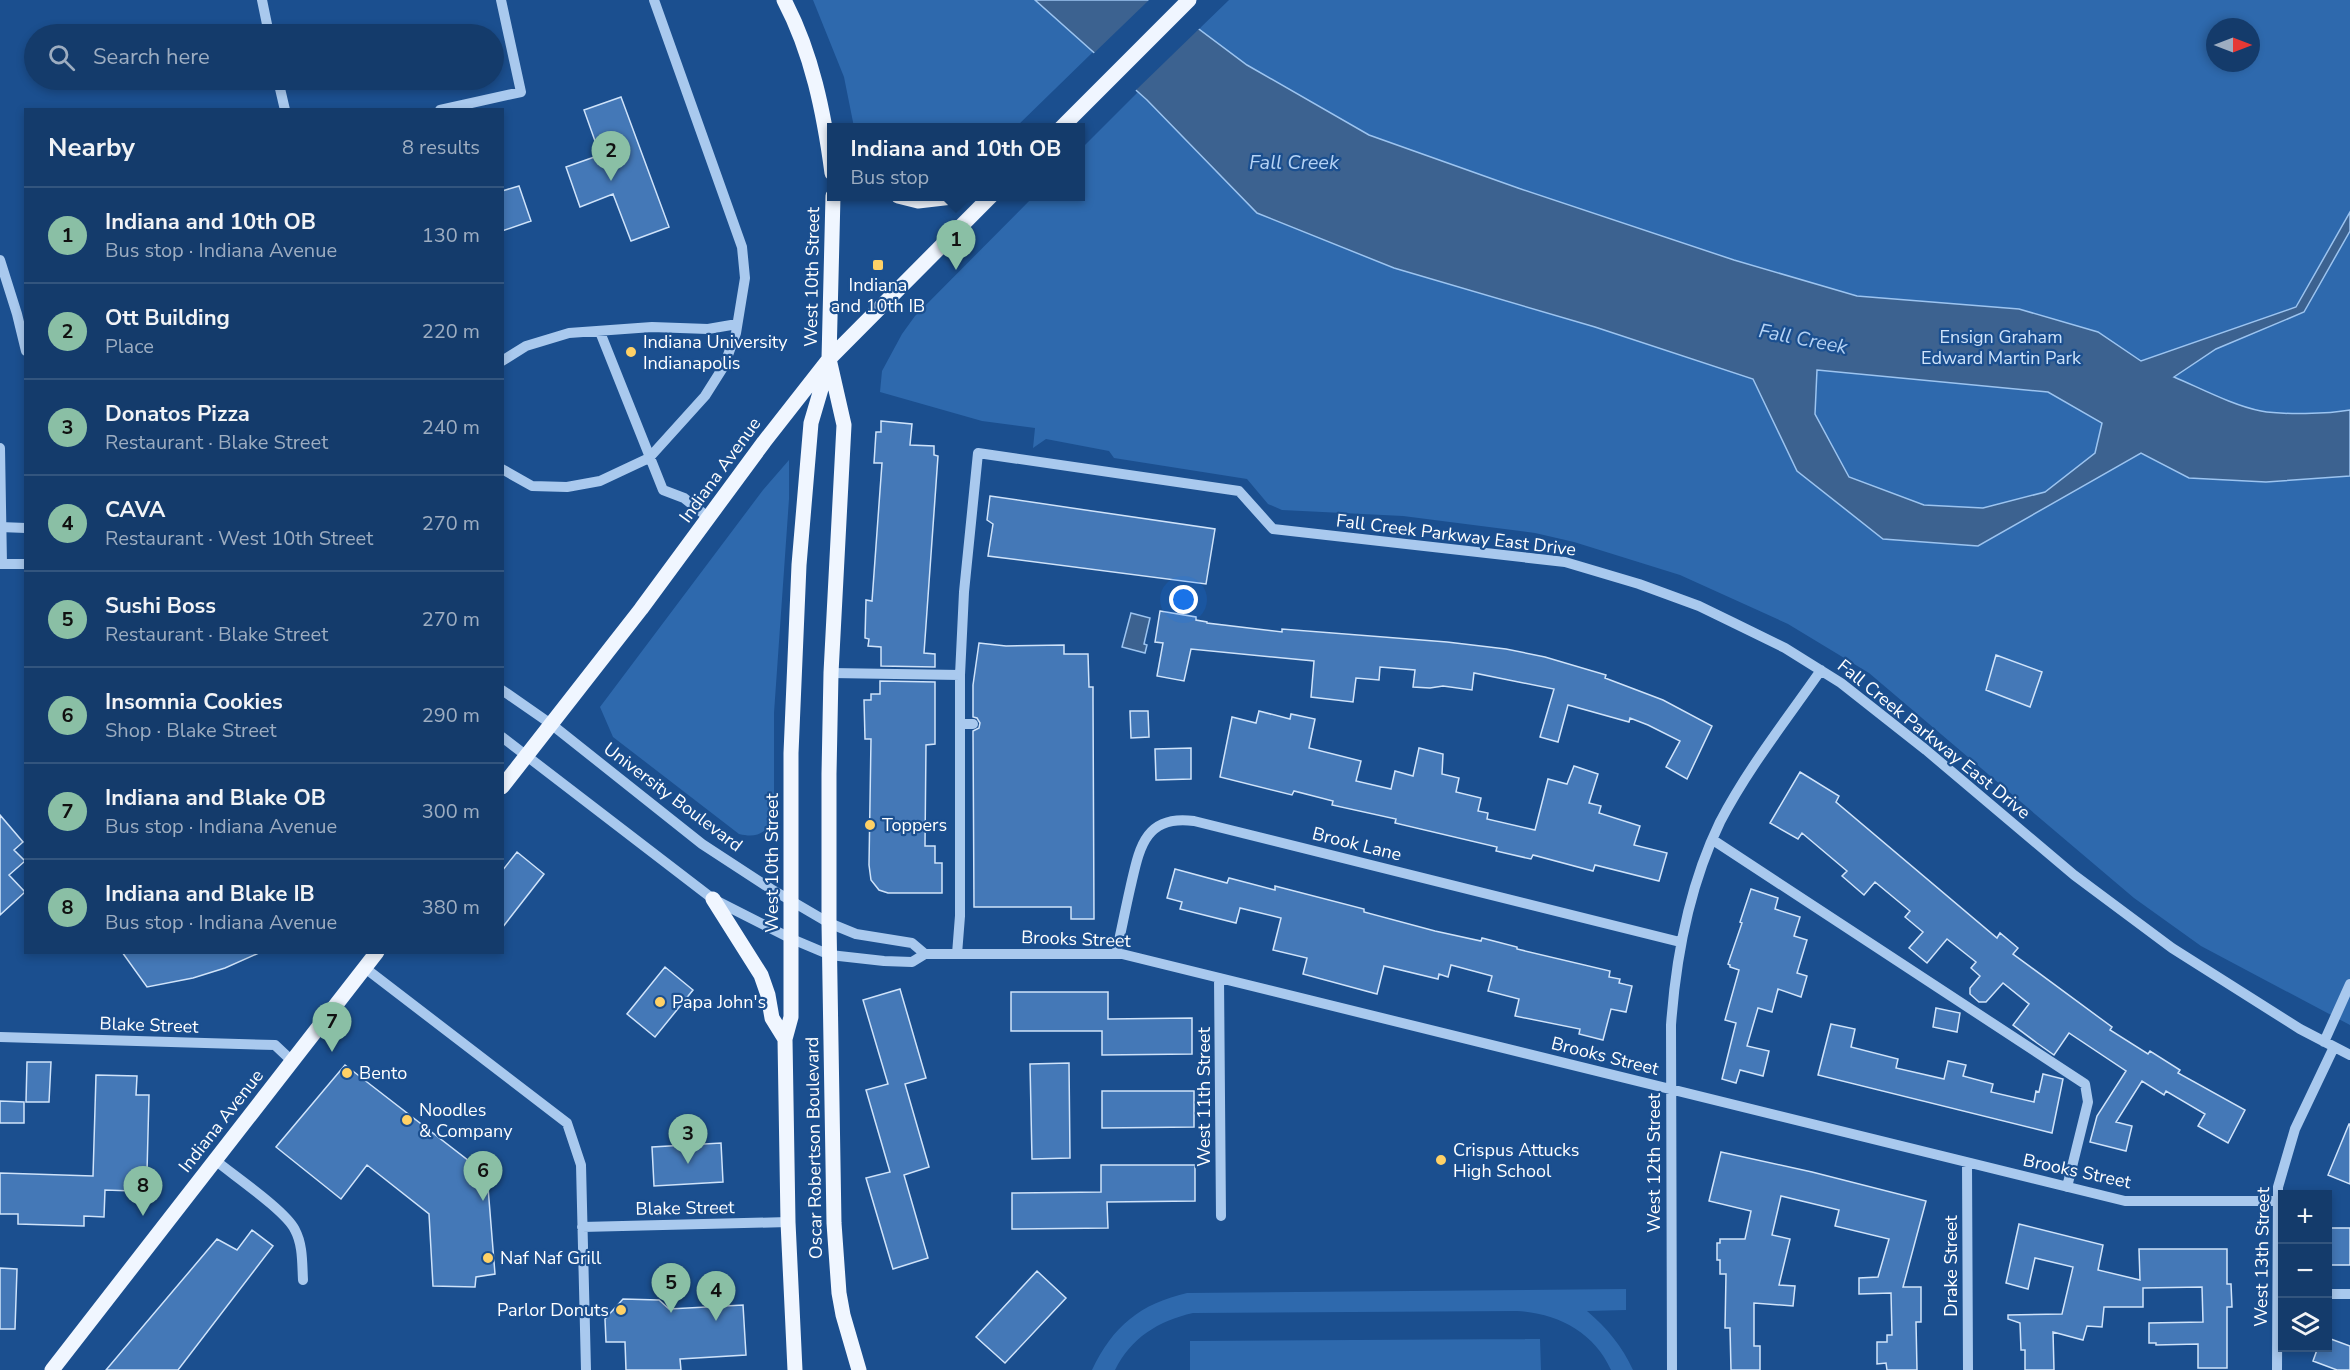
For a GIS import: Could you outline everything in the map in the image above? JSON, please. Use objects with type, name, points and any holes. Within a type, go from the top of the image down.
[{"type":"main road","points":[[784,0],[810,65],[827,139]]},
{"type":"main road","points":[[1066,123],[1189,0]]},
{"type":"main road","name":"West 10th Street","points":[[829,923],[831,673],[844,424],[830,359],[833,201]]},
{"type":"main road","name":"Indiana Avenue","points":[[504,784],[709,518],[764,442],[830,359],[987,201]]},
{"type":"main road","name":"West 10th Street","points":[[795,1370],[788,1222],[785,1039],[791,1017],[791,753],[799,565],[811,423],[830,359]]},
{"type":"main road","points":[[713,899],[761,975],[768,995],[772,1018],[785,1039]]},
{"type":"main road","name":"Oscar Robertson Boulevard","points":[[829,923],[836,1270],[843,1316],[859,1370]]},
{"type":"main road","name":"Indiana Avenue","points":[[52,1370],[376,954]]},
{"type":"street","points":[[262,0],[267,24]]},
{"type":"street","points":[[449,108],[521,92],[501,0]]},
{"type":"street","points":[[504,470],[532,486],[567,487],[600,482],[649,459],[705,396],[724,366],[736,333],[746,278],[742,247],[654,0]]},
{"type":"street","points":[[280,90],[285,108]]},
{"type":"street","points":[[0,260],[24,343]]},
{"type":"street","points":[[504,360],[526,346],[569,333],[651,327],[708,329],[737,324]]},
{"type":"street","points":[[600,332],[663,490],[684,498],[709,518]]},
{"type":"street","points":[[0,448],[1,564],[24,564]]},
{"type":"street","name":"Fall Creek Parkway East Drive","points":[[960,675],[964,592],[978,453],[1239,491],[1273,529],[1565,562],[1638,584],[1699,606],[1785,648],[1821,670],[1918,743],[2041,848],[2116,908],[2216,977],[2350,1055]]},
{"type":"street","points":[[2,527],[24,528]]},
{"type":"street","name":"West 12th Street","points":[[1672,1370],[1670,1090],[1673,993],[1680,942],[1695,887],[1713,840],[1742,783],[1821,670]]},
{"type":"street","points":[[831,673],[960,675],[960,916],[957,954]]},
{"type":"street","name":"University Boulevard","points":[[504,691],[551,724],[702,844],[829,923]]},
{"type":"street","points":[[960,724],[973,724]]},
{"type":"street","points":[[504,739],[713,899],[792,939],[830,955]]},
{"type":"street","name":"Brook Lane","points":[[1116,954],[1139,848],[1152,831],[1165,823],[1179,820],[1194,821],[1680,942]]},
{"type":"street","points":[[1713,840],[2085,1084],[2088,1102],[2067,1187]]},
{"type":"street","name":"Brooks Street","points":[[829,923],[856,934],[912,943],[925,954]]},
{"type":"street","name":"Brooks Street","points":[[830,955],[866,960],[912,962],[925,954],[1116,954],[2125,1201],[2277,1201]]},
{"type":"street","points":[[365,968],[567,1123],[581,1165],[586,1370]]},
{"type":"street","name":"West 11th Street","points":[[1220,978],[1221,1216]]},
{"type":"street","name":"West 13th Street","points":[[2278,1244],[2277,1201],[2281,1174],[2295,1129],[2350,984]]},
{"type":"street","name":"Blake Street","points":[[0,1037],[275,1046],[292,1060]]},
{"type":"street","points":[[215,1160],[294,1227],[302,1251],[303,1280]]},
{"type":"street","name":"Drake Street","points":[[1967,1162],[1968,1370]]},
{"type":"street","name":"Blake Street","points":[[582,1227],[788,1222]]},
{"type":"street","points":[[2332,1294],[2350,1294]]},
{"type":"street","name":"West 13th Street","points":[[2277,1370],[2280,1298]]},
{"type":"green space","points":[[813,0],[1035,0],[1093,52],[1020,123],[853,123],[844,77]]},
{"type":"green space","name":"Ensign Graham Edward Martin Park","points":[[1229,0],[2350,0],[2350,1025],[2201,946],[2134,898],[1869,673],[1788,624],[1680,575],[1574,542],[1535,533],[1403,516],[1282,510],[1268,504],[1247,479],[1114,458],[1109,451],[1046,439],[1033,448],[1035,428],[982,421],[880,392],[882,371],[902,334],[915,316],[1029,201],[1085,201],[1085,145],[1138,92],[1146,100],[1212,40],[1199,29]]},
{"type":"green space","points":[[789,460],[789,499],[774,713],[774,821],[759,834],[745,835],[739,834],[613,737],[600,707],[763,490]]},
{"type":"green space","points":[[1626,1289],[1626,1310],[1587,1311],[1613,1338],[1633,1370],[1611,1370],[1595,1345],[1573,1327],[1546,1316],[1517,1311],[1193,1313],[1180,1316],[1147,1332],[1129,1349],[1115,1370],[1092,1370],[1109,1341],[1130,1319],[1155,1303],[1187,1293]]},
{"type":"green space","points":[[1540,1339],[1541,1370],[1190,1370],[1190,1341]]},
{"type":"water","name":"Fall Creek","points":[[1035,0],[1160,0],[1247,65],[1369,135],[1518,188],[1734,260],[1857,296],[2019,309],[2098,332],[2141,361],[2296,307],[2350,212],[2350,231],[2304,312],[2216,349],[2174,377],[2228,401],[2261,411],[2305,414],[2350,410],[2350,476],[2266,482],[2189,478],[2141,453],[1978,546],[1883,539],[1797,471],[1753,379],[1595,327],[1394,268],[1257,213],[1147,100]],"holes":[[[1817,370],[2048,392],[2102,423],[2095,453],[2045,492],[1983,508],[1924,505],[1849,477],[1815,414]]]},
{"type":"water","points":[[1131,613],[1150,618],[1144,644],[1147,645],[1145,653],[1122,647]]},
{"type":"pier","points":[[1149,0],[1165,0],[1201,27],[1134,92],[1092,55]]},
{"type":"building","points":[[621,97],[669,227],[631,241],[613,194],[580,207],[566,167],[600,155],[584,110]]},
{"type":"building","points":[[519,186],[531,221],[504,230],[504,190]]},
{"type":"building","points":[[881,421],[912,424],[910,445],[934,446],[934,455],[938,456],[924,653],[935,654],[935,667],[881,666],[881,647],[868,646],[869,639],[865,638],[866,600],[872,601],[882,463],[874,463],[876,432],[881,432]]},
{"type":"building","points":[[990,496],[1215,529],[1206,584],[988,556],[993,524],[987,520]]},
{"type":"building","points":[[1160,611],[1196,617],[1196,620],[1207,623],[1282,632],[1282,629],[1447,642],[1506,649],[1545,657],[1606,675],[1605,678],[1663,700],[1712,726],[1687,779],[1666,767],[1680,741],[1648,725],[1630,718],[1629,722],[1568,705],[1558,742],[1540,737],[1554,689],[1474,673],[1472,690],[1443,686],[1413,687],[1415,670],[1380,667],[1379,680],[1356,678],[1353,702],[1311,697],[1314,661],[1191,649],[1184,681],[1157,676],[1163,643],[1155,642]]},
{"type":"building","points":[[979,643],[1006,646],[1064,645],[1064,654],[1088,654],[1089,687],[1093,687],[1094,919],[1071,919],[1071,907],[974,907],[973,731],[979,728],[980,723],[977,718],[973,717],[973,685]]},
{"type":"building","points":[[1996,655],[2042,672],[2030,707],[1986,690]]},
{"type":"building","points":[[880,681],[935,682],[935,744],[926,745],[925,846],[935,846],[935,863],[942,863],[942,893],[888,893],[879,890],[871,880],[869,865],[871,739],[865,739],[864,700],[871,700],[871,694],[880,694]]},
{"type":"building","points":[[1130,711],[1148,711],[1149,737],[1131,738]]},
{"type":"building","points":[[1259,711],[1290,719],[1291,714],[1315,719],[1309,748],[1361,761],[1356,781],[1391,789],[1395,771],[1413,776],[1419,748],[1443,754],[1442,774],[1459,778],[1456,792],[1481,798],[1478,811],[1488,813],[1487,819],[1535,830],[1548,779],[1567,784],[1574,766],[1598,774],[1589,803],[1601,806],[1599,813],[1640,826],[1634,845],[1667,853],[1659,881],[1595,865],[1593,871],[1533,855],[1531,859],[1496,851],[1497,847],[1395,823],[1396,819],[1332,805],[1333,801],[1294,791],[1292,795],[1220,777],[1232,717],[1256,723]]},
{"type":"building","points":[[1191,748],[1191,779],[1156,780],[1155,749]]},
{"type":"building","points":[[1800,772],[1839,796],[1836,802],[1997,938],[2000,933],[2018,948],[2013,954],[2112,1027],[2110,1030],[2148,1054],[2150,1051],[2180,1070],[2178,1073],[2245,1110],[2228,1143],[2198,1126],[2205,1114],[2166,1091],[2164,1095],[2142,1081],[2116,1122],[2132,1126],[2126,1151],[2090,1142],[2097,1116],[2126,1071],[2069,1033],[2054,1055],[2013,1025],[2029,1004],[2003,983],[1986,1002],[1979,1002],[1970,994],[1970,988],[1980,976],[1971,968],[1976,962],[1947,939],[1927,963],[1909,948],[1923,932],[1905,917],[1910,911],[1875,882],[1864,895],[1842,876],[1847,871],[1802,833],[1798,839],[1770,823]]},
{"type":"building","points":[[0,815],[23,842],[14,850],[24,862],[9,875],[24,893],[0,915]]},
{"type":"building","points":[[517,852],[544,874],[504,925],[504,868]]},
{"type":"building","points":[[1175,869],[1227,883],[1229,878],[1275,890],[1275,886],[1364,909],[1364,912],[1435,931],[1481,941],[1482,938],[1517,947],[1517,949],[1610,971],[1609,977],[1620,979],[1619,983],[1632,986],[1626,1012],[1611,1009],[1603,1040],[1579,1034],[1580,1029],[1515,1016],[1519,999],[1488,991],[1492,976],[1451,965],[1448,977],[1439,974],[1438,979],[1384,966],[1377,994],[1303,974],[1307,958],[1273,950],[1281,918],[1240,908],[1236,923],[1180,909],[1182,902],[1167,898]]},
{"type":"building","points":[[1751,889],[1778,898],[1775,909],[1800,917],[1794,936],[1807,940],[1797,973],[1807,976],[1801,997],[1778,989],[1772,1012],[1758,1008],[1747,1046],[1769,1051],[1763,1076],[1740,1070],[1736,1083],[1722,1079],[1736,1023],[1725,1020],[1739,970],[1728,964]]},
{"type":"building","points":[[123,954],[256,954],[225,968],[193,978],[147,987]]},
{"type":"building","name":"Papa John's","points":[[665,967],[693,990],[655,1037],[627,1014]]},
{"type":"building","points":[[900,989],[926,1078],[905,1084],[929,1167],[904,1175],[928,1258],[893,1269],[866,1178],[890,1172],[866,1090],[888,1084],[863,1000]]},
{"type":"building","points":[[1011,992],[1108,992],[1108,1019],[1192,1018],[1192,1054],[1102,1055],[1102,1031],[1011,1031]]},
{"type":"building","points":[[1936,1008],[1960,1013],[1957,1032],[1933,1027]]},
{"type":"building","points":[[1831,1024],[1855,1029],[1851,1047],[1898,1059],[1896,1068],[1944,1079],[1948,1061],[1966,1065],[1963,1076],[1993,1084],[1991,1092],[2034,1102],[2043,1074],[2063,1079],[2052,1133],[1818,1075]]},
{"type":"building","points":[[27,1062],[51,1062],[49,1102],[26,1102]]},
{"type":"building","points":[[1069,1063],[1070,1158],[1032,1159],[1030,1064]]},
{"type":"building","points":[[345,1065],[487,1175],[495,1274],[476,1277],[475,1287],[433,1286],[429,1214],[367,1165],[341,1199],[276,1147]]},
{"type":"building","points":[[96,1075],[137,1076],[136,1095],[149,1095],[147,1172],[134,1172],[133,1191],[105,1190],[104,1217],[84,1216],[84,1226],[18,1224],[18,1214],[0,1214],[0,1173],[93,1176]]},
{"type":"building","points":[[1102,1091],[1194,1091],[1194,1127],[1102,1128]]},
{"type":"building","points":[[0,1101],[24,1102],[24,1123],[0,1123]]},
{"type":"building","points":[[2350,1124],[2350,1184],[2328,1175]]},
{"type":"building","points":[[721,1143],[723,1182],[654,1186],[652,1147]]},
{"type":"building","points":[[1721,1152],[1926,1201],[1903,1287],[1921,1287],[1921,1322],[1916,1322],[1917,1370],[1887,1370],[1886,1363],[1877,1364],[1877,1342],[1887,1342],[1887,1335],[1892,1335],[1891,1293],[1859,1294],[1859,1278],[1878,1277],[1889,1239],[1835,1226],[1839,1210],[1781,1196],[1772,1235],[1790,1239],[1779,1285],[1795,1286],[1793,1306],[1754,1303],[1754,1346],[1760,1346],[1760,1370],[1731,1370],[1730,1328],[1725,1328],[1726,1274],[1720,1274],[1717,1243],[1720,1243],[1720,1239],[1745,1239],[1751,1211],[1709,1201]]},
{"type":"building","points":[[1101,1165],[1195,1165],[1195,1201],[1107,1202],[1108,1228],[1012,1229],[1012,1193],[1101,1192]]},
{"type":"building","points":[[2019,1224],[2103,1245],[2098,1270],[2140,1280],[2139,1249],[2227,1249],[2227,1284],[2231,1284],[2232,1307],[2227,1307],[2227,1368],[2198,1368],[2198,1344],[2156,1345],[2156,1343],[2149,1343],[2149,1323],[2203,1322],[2202,1287],[2143,1288],[2143,1307],[2104,1307],[2102,1327],[2087,1326],[2083,1340],[2053,1332],[2054,1370],[2025,1370],[2025,1350],[2021,1350],[2020,1323],[2008,1319],[2008,1315],[2062,1314],[2073,1267],[2035,1258],[2028,1289],[2006,1283]]},
{"type":"building","points":[[2332,1228],[2350,1228],[2350,1265],[2332,1265]]},
{"type":"building","points":[[252,1230],[273,1246],[178,1370],[106,1370],[217,1239],[237,1250]]},
{"type":"building","points":[[0,1268],[17,1269],[15,1329],[0,1329]]},
{"type":"building","points":[[1037,1271],[1066,1298],[1005,1363],[976,1337]]},
{"type":"building","points":[[623,1299],[659,1300],[669,1309],[743,1305],[746,1355],[680,1359],[681,1370],[626,1370],[625,1342],[606,1342],[605,1319]]},
{"type":"building","points":[[2332,1339],[2350,1346],[2350,1370],[2337,1370],[2313,1361],[2316,1352],[2332,1352]]},
{"type":"place","name":"Ott Building","points":[[611,181]]},
{"type":"place","name":"Indiana and 10th IB","points":[[878,265]]},
{"type":"place","name":"Indiana and 10th OB","points":[[956,270]]},
{"type":"place","name":"Indiana University Indianapolis","points":[[631,352]]},
{"type":"place","name":"Toppers","points":[[870,825]]},
{"type":"place","name":"Papa John's","points":[[660,1002]]},
{"type":"place","name":"Indiana and Blake OB","points":[[332,1052]]},
{"type":"place","name":"Bento","points":[[347,1073]]},
{"type":"place","name":"Noodles & Company","points":[[407,1120]]},
{"type":"place","name":"Crispus Attucks High School","points":[[1441,1160]]},
{"type":"place","name":"Donatos Pizza","points":[[688,1164]]},
{"type":"place","name":"Insomnia Cookies","points":[[483,1201]]},
{"type":"place","name":"Indiana and Blake IB","points":[[143,1216]]},
{"type":"place","name":"Naf Naf Grill","points":[[488,1258]]},
{"type":"place","name":"Parlor Donuts","points":[[621,1310]]},
{"type":"place","name":"Sushi Boss","points":[[671,1313]]},
{"type":"place","name":"CAVA","points":[[716,1321]]}]
